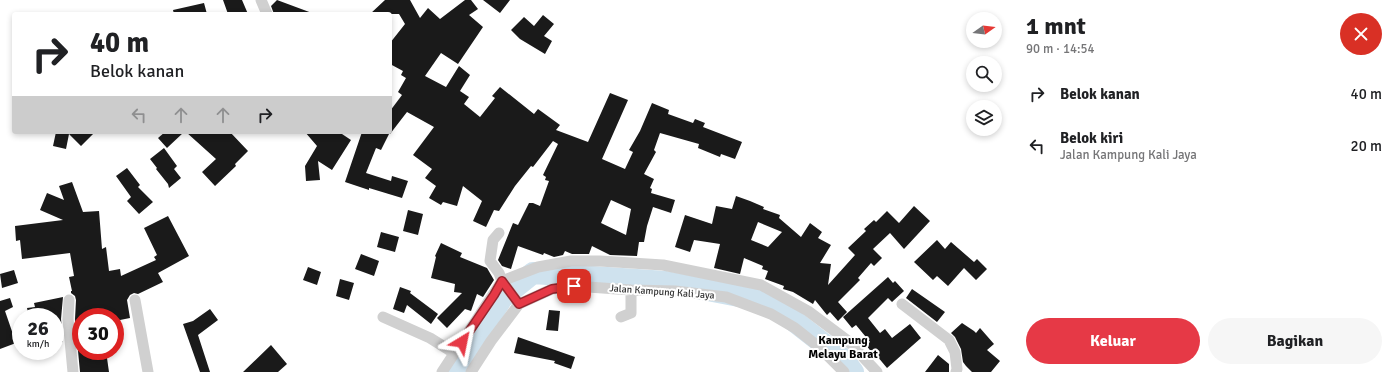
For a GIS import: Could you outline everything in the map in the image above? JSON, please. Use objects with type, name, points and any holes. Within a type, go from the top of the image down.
[{"type":"street","points":[[262,0],[266,12]]},
{"type":"street","points":[[499,234],[493,240],[490,261],[499,273],[504,285],[518,302]]},
{"type":"street","points":[[442,372],[494,295],[504,285],[538,267],[571,261],[600,261],[663,265],[761,285],[808,311],[848,341],[877,372]]},
{"type":"street","name":"Jalan Kampung Kali Jaya","points":[[471,372],[518,302],[552,289],[574,286],[675,291],[726,297],[771,314],[795,328],[819,347],[844,372]]},
{"type":"street","points":[[621,317],[631,313],[631,290]]},
{"type":"street","points":[[69,300],[68,319],[73,372]]},
{"type":"street","points":[[135,300],[148,372]]},
{"type":"street","points":[[902,304],[949,340],[955,352],[958,369],[956,372]]},
{"type":"street","points":[[383,317],[430,338],[454,353]]},
{"type":"building","points":[[223,0],[242,0],[247,12],[227,12]]},
{"type":"building","points":[[277,0],[309,12],[273,12],[271,6]]},
{"type":"building","points":[[385,0],[410,0],[420,18],[428,8],[440,19],[465,0],[471,0],[478,9],[469,15],[483,27],[458,64],[441,53],[425,76],[446,87],[459,66],[470,75],[460,91],[469,97],[464,104],[480,117],[495,98],[492,96],[500,87],[534,114],[538,109],[560,125],[556,130],[588,142],[610,93],[628,100],[602,159],[625,169],[633,152],[629,150],[640,131],[652,103],[669,110],[668,114],[693,123],[695,119],[705,123],[703,127],[742,142],[735,159],[721,154],[720,157],[698,148],[699,144],[660,133],[654,150],[656,152],[644,174],[654,179],[650,188],[652,189],[651,193],[675,200],[671,213],[653,207],[644,242],[639,242],[637,256],[610,255],[592,246],[589,254],[572,254],[565,251],[563,255],[554,257],[544,253],[543,255],[518,246],[511,269],[502,266],[498,260],[513,223],[518,225],[529,203],[540,206],[549,181],[545,180],[546,177],[543,175],[558,144],[553,141],[533,167],[531,166],[515,186],[499,211],[494,210],[486,227],[473,221],[482,201],[463,186],[457,206],[443,202],[441,205],[429,198],[436,186],[425,178],[432,169],[413,155],[434,127],[407,112],[392,131],[392,108],[402,95],[398,92],[406,78],[401,75],[403,71],[392,65],[392,40],[405,24],[399,14],[392,14],[392,12],[372,12]],"holes":[[[611,200],[631,209],[626,235],[601,223]]]},
{"type":"building","points":[[483,0],[510,0],[500,13]]},
{"type":"building","points":[[204,3],[206,12],[174,12],[173,10]]},
{"type":"building","points":[[543,15],[554,24],[544,36],[552,41],[545,54],[520,39],[511,30],[524,17],[534,26]]},
{"type":"building","points":[[56,134],[69,134],[66,149],[53,146]]},
{"type":"building","points":[[69,134],[93,134],[81,146]]},
{"type":"building","points":[[163,134],[182,134],[167,148],[158,138]]},
{"type":"building","points":[[188,134],[232,134],[248,151],[235,164],[236,166],[215,186],[202,172],[216,159]]},
{"type":"building","points":[[307,134],[342,134],[351,140],[332,170],[318,161],[320,180],[306,181],[305,166],[317,146]]},
{"type":"building","points":[[361,134],[389,134],[381,150],[376,148],[366,173],[391,181],[392,176],[408,181],[402,198],[369,188],[369,190],[345,182]]},
{"type":"building","points":[[164,148],[177,166],[174,169],[181,178],[169,188],[168,184],[150,159]]},
{"type":"building","points":[[127,168],[140,185],[138,187],[153,202],[139,214],[127,201],[131,197],[116,176]]},
{"type":"building","points":[[72,182],[83,212],[99,211],[102,249],[106,247],[109,271],[120,269],[121,276],[156,260],[154,257],[157,255],[144,228],[168,216],[189,256],[158,273],[163,282],[138,294],[134,293],[130,295],[127,300],[130,318],[124,319],[124,308],[76,308],[76,300],[75,296],[71,293],[72,291],[69,277],[74,276],[70,253],[22,259],[20,240],[16,241],[15,226],[63,220],[40,210],[47,193],[64,200],[59,186]]},
{"type":"building","points":[[736,196],[764,207],[763,209],[780,215],[779,218],[801,237],[810,223],[822,232],[818,238],[831,245],[820,263],[831,264],[828,285],[855,255],[848,248],[866,231],[864,229],[874,220],[876,222],[887,211],[899,223],[914,206],[930,221],[904,249],[890,233],[873,249],[882,258],[874,266],[871,263],[858,278],[860,280],[838,302],[847,312],[838,321],[830,312],[827,315],[815,300],[813,304],[793,292],[783,289],[784,286],[765,279],[768,271],[762,269],[763,266],[744,258],[740,274],[714,268],[720,244],[694,240],[690,252],[675,247],[685,215],[712,224],[716,206],[732,209]],"holes":[[[758,222],[782,232],[768,247],[751,240]]]},
{"type":"building","points":[[408,210],[423,214],[418,235],[403,231]]},
{"type":"building","points":[[381,232],[399,237],[395,252],[377,247]]},
{"type":"building","points":[[937,240],[945,249],[951,242],[974,262],[977,259],[987,269],[976,280],[964,268],[948,286],[937,276],[933,280],[914,262]]},
{"type":"building","points":[[441,243],[462,253],[460,257],[487,268],[494,280],[483,297],[477,294],[471,311],[465,309],[447,328],[437,318],[462,293],[454,292],[455,284],[431,278],[435,256]]},
{"type":"building","points":[[361,254],[379,261],[374,276],[355,269]]},
{"type":"building","points":[[308,267],[321,272],[317,285],[303,280]]},
{"type":"building","points":[[14,270],[18,283],[2,288],[0,274]]},
{"type":"building","points":[[888,277],[893,283],[895,281],[904,291],[892,302],[888,298],[868,318],[880,333],[885,329],[892,338],[910,324],[921,338],[887,368],[877,356],[876,358],[866,345],[870,342],[856,325],[852,328],[843,317]]},
{"type":"building","points":[[340,279],[354,283],[349,300],[336,296]]},
{"type":"building","points":[[400,287],[411,291],[410,293],[438,314],[431,324],[407,305],[404,313],[393,309]]},
{"type":"building","points":[[912,289],[945,312],[937,322],[906,298]]},
{"type":"building","points":[[63,297],[62,308],[27,308],[35,307],[34,303]]},
{"type":"building","points":[[10,298],[13,307],[5,311],[12,331],[12,344],[0,349],[0,301]]},
{"type":"building","points":[[210,309],[218,320],[198,335],[210,372],[200,372],[183,324],[193,321]]},
{"type":"building","points":[[549,310],[560,311],[558,331],[546,330]]},
{"type":"building","points":[[962,323],[976,333],[980,328],[994,344],[987,350],[1000,361],[991,372],[972,372],[963,362],[961,349],[955,337],[951,333]]},
{"type":"building","points":[[518,337],[575,357],[571,369],[554,363],[555,361],[514,353]]},
{"type":"building","points":[[271,345],[287,364],[278,372],[243,372]]},
{"type":"building","points":[[938,355],[949,364],[949,372],[925,372]]},
{"type":"building","points":[[79,360],[107,360],[109,372],[80,372]]},
{"type":"waterway","points":[[455,372],[502,298],[533,273],[666,282],[770,302],[844,360],[853,372]]},
{"type":"district","name":"Kampung Melayu Barat","points":[[843,347]]},
{"type":"route","points":[[462,342],[502,281],[519,304],[552,289],[574,286]]}]
